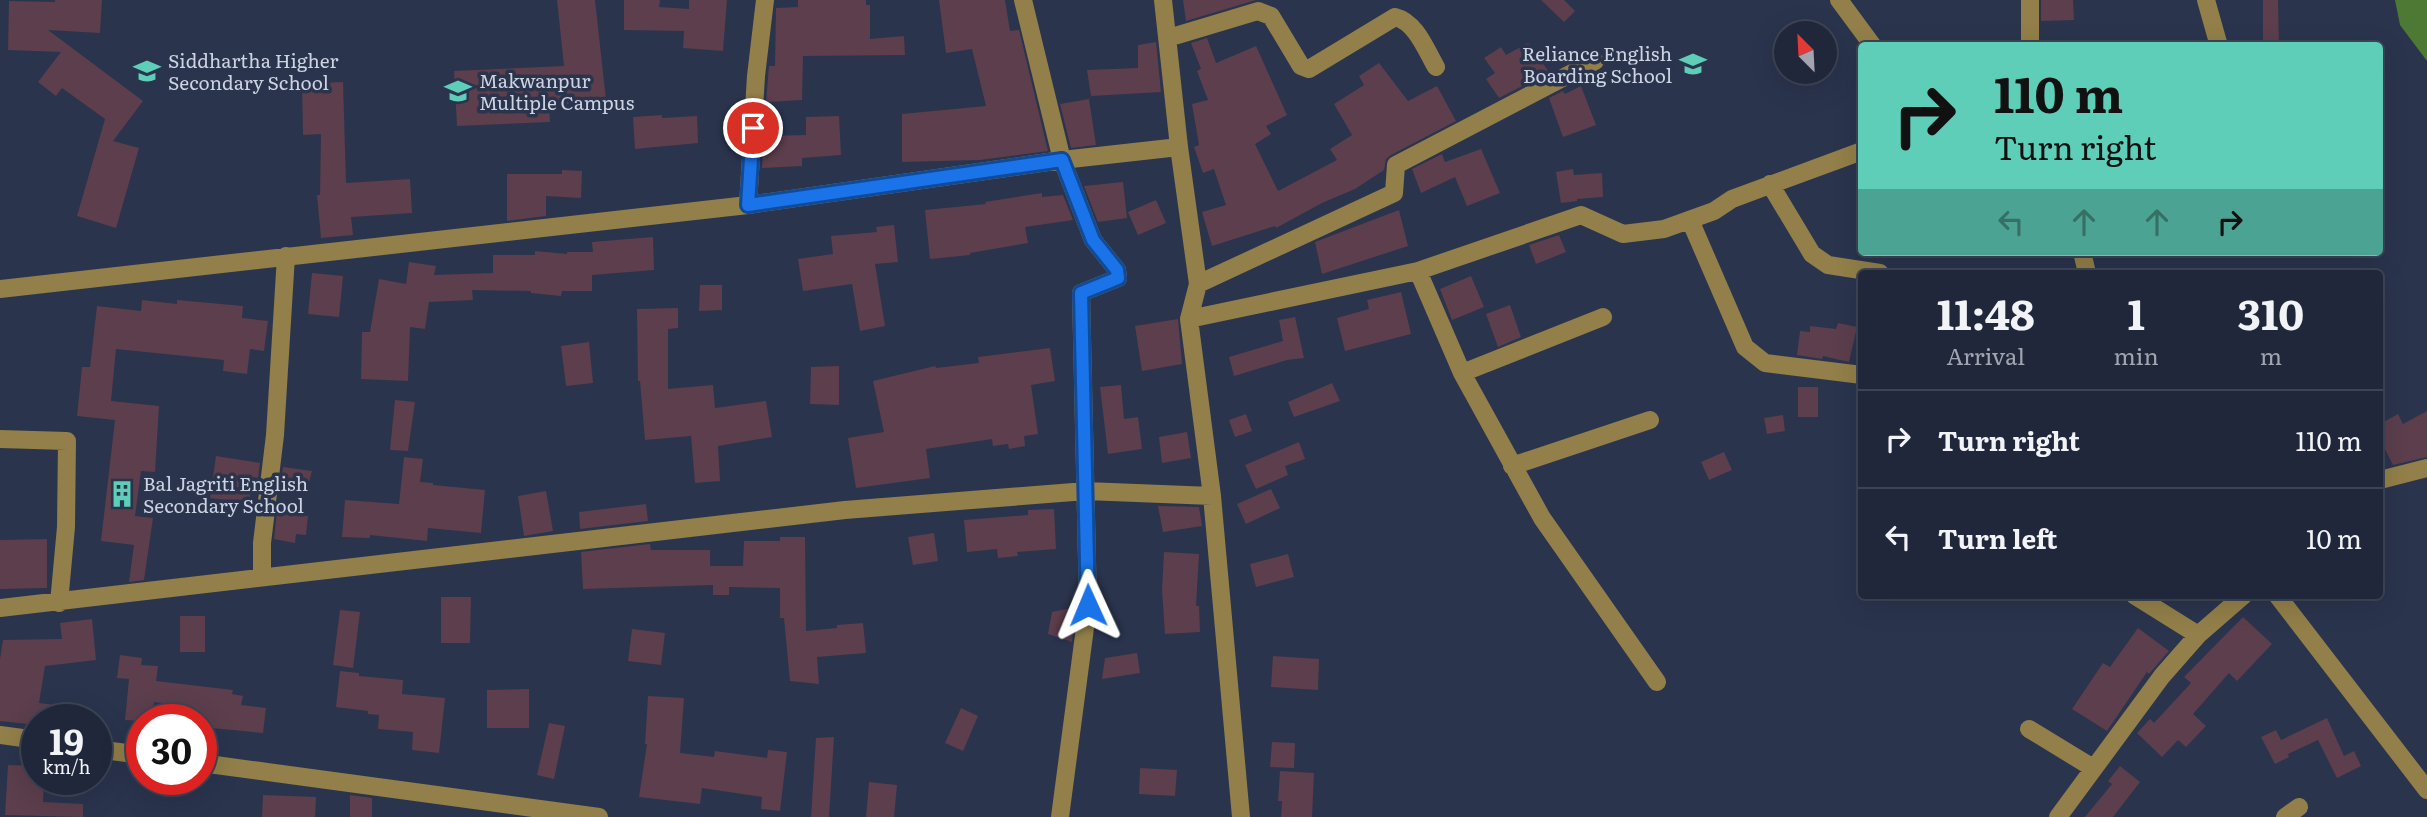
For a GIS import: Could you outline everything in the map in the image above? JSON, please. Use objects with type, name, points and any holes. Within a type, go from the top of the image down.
[{"type":"street","points":[[748,205],[756,76],[765,0]]},
{"type":"street","points":[[1023,0],[1062,160],[1093,240],[1117,270],[1118,278],[1081,293],[1088,605],[1060,817]]},
{"type":"street","points":[[1163,0],[1179,147],[1198,284],[1189,318],[1212,496],[1241,817]]},
{"type":"street","points":[[1839,0],[1870,42]]},
{"type":"street","points":[[2030,0],[2030,42]]},
{"type":"street","points":[[2206,0],[2218,42]]},
{"type":"street","points":[[1168,38],[1258,11],[1266,12],[1301,66],[1310,69],[1395,18],[1404,19],[1411,25],[1436,67]]},
{"type":"street","points":[[1198,284],[1394,193],[1395,165],[1595,61]]},
{"type":"street","points":[[0,289],[748,205],[1062,160],[1179,147]]},
{"type":"street","points":[[1189,318],[1418,271],[1581,215],[1623,234],[1664,229],[1714,211],[1732,199],[1770,184],[1858,152]]},
{"type":"street","points":[[1770,184],[1812,254],[1828,265],[1860,270]]},
{"type":"street","points":[[1690,220],[1745,347],[1765,363],[1858,375]]},
{"type":"street","points":[[262,576],[262,543],[276,423],[286,256]]},
{"type":"street","points":[[1418,271],[1462,373],[1542,518],[1657,682]]},
{"type":"street","points":[[1462,373],[1603,317]]},
{"type":"street","points":[[1512,466],[1650,420]]},
{"type":"street","points":[[0,439],[67,441],[66,527],[59,603]]},
{"type":"street","points":[[2383,479],[2427,468]]},
{"type":"street","points":[[0,608],[768,518],[1086,491],[1212,496]]},
{"type":"street","points":[[2140,599],[2198,635]]},
{"type":"street","points":[[2058,817],[2162,676],[2198,635],[2239,599]]},
{"type":"street","points":[[2280,599],[2427,790]]},
{"type":"street","points":[[2029,729],[2093,768]]},
{"type":"street","points":[[0,735],[21,738]]},
{"type":"street","points":[[217,765],[599,817]]},
{"type":"green space","points":[[2395,0],[2427,0],[2427,61],[2400,25]]},
{"type":"building","points":[[102,0],[100,33],[48,30],[143,101],[113,141],[139,148],[116,228],[77,216],[105,119],[62,88],[56,96],[38,82],[61,52],[8,50],[9,1]]},
{"type":"building","points":[[557,0],[595,0],[606,100],[549,106],[550,122],[457,126],[454,71],[564,66]]},
{"type":"building","points":[[624,0],[660,0],[659,7],[689,9],[689,0],[727,0],[723,51],[683,48],[684,31],[624,30]]},
{"type":"building","points":[[798,0],[866,0],[866,5],[870,5],[870,39],[904,36],[905,55],[803,56],[802,100],[766,102],[769,66],[775,66],[776,8],[798,7]]},
{"type":"building","points":[[939,0],[1005,0],[1010,31],[1019,30],[1048,151],[980,160],[902,162],[902,114],[986,106],[972,49],[946,53]]},
{"type":"building","points":[[1183,0],[1256,0],[1186,21]]},
{"type":"building","points":[[1541,0],[1564,0],[1575,11],[1564,22]]},
{"type":"building","points":[[2041,0],[2073,0],[2074,20],[2041,21]]},
{"type":"building","points":[[2263,0],[2278,0],[2279,42],[2263,42]]},
{"type":"building","points":[[1207,38],[1216,63],[1256,46],[1287,115],[1266,126],[1271,134],[1255,144],[1278,191],[1337,160],[1330,149],[1352,135],[1334,104],[1364,85],[1359,76],[1379,63],[1408,101],[1437,86],[1456,121],[1391,155],[1386,159],[1384,170],[1355,189],[1276,228],[1275,226],[1212,246],[1202,212],[1226,205],[1214,169],[1203,173],[1194,147],[1199,145],[1192,104],[1208,100],[1197,71],[1201,69],[1191,43]]},
{"type":"building","points":[[1156,42],[1161,92],[1091,96],[1087,70],[1138,68],[1138,45]]},
{"type":"building","points":[[1528,43],[1549,72],[1499,98],[1486,79],[1495,73],[1484,58],[1501,47],[1506,55]]},
{"type":"building","points":[[343,82],[346,183],[410,179],[412,213],[351,217],[353,235],[321,238],[317,195],[320,195],[321,134],[303,135],[302,84]]},
{"type":"building","points":[[1581,86],[1596,125],[1563,137],[1549,98]]},
{"type":"building","points":[[1089,99],[1096,145],[1071,148],[1060,104]]},
{"type":"building","points":[[662,115],[662,118],[697,116],[698,143],[635,149],[633,117]]},
{"type":"building","points":[[839,116],[841,155],[802,158],[802,166],[762,168],[764,136],[806,135],[806,117]]},
{"type":"building","points":[[1481,149],[1500,193],[1467,206],[1455,177],[1421,193],[1412,169],[1442,154],[1445,162]]},
{"type":"building","points":[[1573,169],[1574,175],[1602,173],[1603,197],[1561,203],[1556,172]]},
{"type":"building","points":[[562,170],[582,171],[581,198],[546,196],[546,216],[507,221],[507,174],[562,174]]},
{"type":"building","points":[[1123,182],[1127,218],[1098,222],[1084,186]]},
{"type":"building","points":[[1042,193],[1042,197],[1063,195],[1073,220],[1025,227],[1028,243],[970,255],[930,259],[925,210],[986,204],[985,202]]},
{"type":"building","points":[[1156,200],[1166,223],[1138,235],[1128,212]]},
{"type":"building","points":[[1399,210],[1408,246],[1322,274],[1315,242]]},
{"type":"building","points":[[894,225],[898,262],[875,264],[885,326],[860,331],[852,284],[803,291],[798,259],[833,254],[831,236],[877,232],[876,227]]},
{"type":"building","points":[[1559,235],[1566,252],[1536,264],[1529,245]]},
{"type":"building","points":[[653,237],[654,270],[592,275],[592,291],[562,291],[561,296],[531,291],[472,290],[473,300],[429,302],[425,329],[410,327],[408,381],[361,379],[362,332],[370,332],[379,279],[406,284],[409,262],[436,266],[434,275],[493,273],[493,255],[535,255],[535,251],[567,254],[593,252],[592,242]]},
{"type":"building","points":[[312,273],[343,276],[339,317],[308,314]]},
{"type":"building","points":[[1471,276],[1484,307],[1452,320],[1440,289]]},
{"type":"building","points":[[700,285],[722,285],[722,310],[699,311]]},
{"type":"building","points":[[1401,292],[1411,334],[1345,351],[1337,318],[1369,309],[1367,300]]},
{"type":"building","points":[[142,300],[243,306],[242,318],[268,321],[264,351],[250,349],[247,374],[223,371],[224,360],[116,349],[111,401],[159,406],[155,472],[141,471],[135,516],[153,518],[144,580],[129,582],[134,545],[101,541],[115,420],[77,416],[82,367],[90,367],[97,306],[141,311]]},
{"type":"building","points":[[1510,305],[1521,337],[1498,347],[1486,314]]},
{"type":"building","points":[[678,308],[678,328],[668,329],[668,389],[713,385],[715,408],[766,401],[772,437],[718,446],[720,481],[695,483],[691,436],[645,440],[638,381],[637,309]]},
{"type":"building","points":[[1295,317],[1304,358],[1287,360],[1234,376],[1229,357],[1283,341],[1279,320]]},
{"type":"building","points":[[1178,319],[1182,364],[1142,371],[1135,326]]},
{"type":"building","points":[[1838,323],[1857,327],[1849,362],[1823,356],[1822,359],[1797,355],[1800,331],[1810,332],[1810,326],[1836,329]]},
{"type":"building","points":[[589,342],[593,383],[566,386],[561,346]]},
{"type":"building","points":[[1050,348],[1055,381],[1031,385],[1038,434],[1024,436],[1025,446],[1009,449],[1008,444],[993,446],[992,439],[926,449],[930,478],[856,488],[848,438],[884,432],[873,381],[935,366],[979,363],[978,357]]},
{"type":"building","points":[[839,366],[839,405],[810,404],[811,367]]},
{"type":"building","points":[[1332,383],[1340,401],[1294,417],[1288,402]]},
{"type":"building","points":[[1121,385],[1124,419],[1138,417],[1142,449],[1108,454],[1100,387]]},
{"type":"building","points":[[1798,387],[1818,387],[1818,417],[1798,417]]},
{"type":"building","points":[[395,400],[415,402],[408,451],[390,450]]},
{"type":"building","points":[[2427,411],[2427,457],[2393,465],[2383,445],[2383,422],[2398,414],[2403,424]]},
{"type":"building","points":[[1246,414],[1252,431],[1235,437],[1229,420]]},
{"type":"building","points":[[1783,415],[1785,431],[1767,434],[1764,418]]},
{"type":"building","points":[[1187,432],[1191,458],[1162,463],[1159,437]]},
{"type":"building","points":[[1299,442],[1305,459],[1285,466],[1288,475],[1256,489],[1245,465]]},
{"type":"building","points":[[1724,452],[1732,470],[1709,480],[1701,462]]},
{"type":"building","points":[[216,456],[260,463],[258,478],[253,477],[249,503],[210,498]]},
{"type":"building","points":[[404,457],[423,459],[420,482],[485,490],[481,533],[428,528],[427,541],[370,535],[370,538],[342,537],[345,500],[399,504]]},
{"type":"building","points":[[283,467],[312,471],[308,486],[281,482]]},
{"type":"building","points":[[1271,489],[1280,508],[1246,524],[1237,504]]},
{"type":"building","points":[[546,491],[553,531],[524,536],[518,496]]},
{"type":"building","points":[[646,504],[648,521],[580,529],[579,512]]},
{"type":"building","points":[[1158,506],[1199,507],[1202,526],[1163,532]]},
{"type":"building","points":[[1054,509],[1056,549],[1017,552],[1018,556],[998,558],[997,549],[967,552],[964,520],[1028,515],[1028,510]]},
{"type":"building","points":[[277,511],[308,516],[306,535],[296,534],[295,543],[274,539]]},
{"type":"building","points":[[934,533],[938,561],[913,565],[908,537]]},
{"type":"building","points":[[780,537],[805,537],[806,631],[863,623],[866,653],[817,657],[819,684],[790,681],[784,618],[780,618],[780,588],[729,587],[729,595],[713,595],[713,585],[583,589],[581,552],[650,544],[651,550],[710,550],[710,566],[743,566],[744,541],[780,541]]},
{"type":"building","points":[[47,539],[47,588],[0,589],[0,540]]},
{"type":"building","points":[[1164,552],[1199,554],[1196,606],[1199,606],[1200,632],[1165,634],[1162,590]]},
{"type":"building","points":[[1288,554],[1294,577],[1256,587],[1250,564]]},
{"type":"building","points":[[441,597],[471,597],[470,643],[441,643]]},
{"type":"building","points":[[1076,607],[1072,642],[1048,634],[1052,612]]},
{"type":"building","points":[[340,610],[360,612],[353,668],[333,665]]},
{"type":"building","points":[[180,616],[205,616],[205,652],[180,652]]},
{"type":"building","points":[[2243,617],[2272,644],[2237,681],[2229,673],[2193,714],[2206,726],[2186,747],[2178,740],[2162,757],[2137,733],[2150,719],[2154,723],[2191,683],[2184,677]]},
{"type":"building","points":[[92,619],[96,660],[45,666],[39,703],[47,704],[21,704],[21,723],[0,721],[0,659],[3,640],[62,639],[60,623]]},
{"type":"building","points":[[2138,628],[2169,651],[2149,674],[2147,672],[2107,731],[2072,709],[2103,663],[2110,667]]},
{"type":"building","points":[[632,629],[665,633],[661,665],[628,661]]},
{"type":"building","points":[[1137,653],[1140,673],[1102,679],[1105,658]]},
{"type":"building","points":[[120,655],[142,658],[141,665],[158,666],[156,681],[233,690],[232,694],[243,696],[241,705],[266,708],[263,733],[217,729],[217,704],[127,704],[129,679],[117,678]]},
{"type":"building","points":[[1273,656],[1319,659],[1318,690],[1271,687]]},
{"type":"building","points":[[340,671],[359,673],[359,676],[403,680],[402,694],[445,698],[439,753],[412,750],[413,732],[378,729],[379,715],[336,707]]},
{"type":"building","points":[[529,689],[529,728],[487,728],[487,690]]},
{"type":"building","points":[[648,696],[684,698],[680,753],[714,757],[715,751],[767,758],[768,750],[787,752],[780,811],[761,809],[762,797],[702,788],[700,804],[639,797],[647,744]]},
{"type":"building","points":[[961,708],[978,716],[963,751],[945,743]]},
{"type":"building","points":[[2327,718],[2344,756],[2354,751],[2361,766],[2337,778],[2318,740],[2288,754],[2289,757],[2275,764],[2261,737],[2276,730],[2281,740]]},
{"type":"building","points":[[549,723],[565,726],[554,779],[537,775]]},
{"type":"building","points":[[834,737],[829,817],[811,817],[816,738]]},
{"type":"building","points":[[1272,742],[1295,743],[1294,768],[1270,767]]},
{"type":"building","points":[[8,765],[21,765],[21,795],[43,795],[43,802],[83,804],[83,817],[5,815]]},
{"type":"building","points":[[2120,766],[2140,782],[2113,817],[2085,817],[2112,784],[2108,781]]},
{"type":"building","points":[[1140,768],[1177,770],[1175,796],[1139,794]]},
{"type":"building","points":[[1280,771],[1314,773],[1312,817],[1281,817],[1282,801],[1278,801]]},
{"type":"building","points":[[869,782],[897,785],[894,817],[866,817]]},
{"type":"building","points":[[263,795],[316,797],[315,817],[262,817]]},
{"type":"building","points":[[350,795],[372,798],[372,817],[350,817]]},
{"type":"place","name":"Reliance English Boarding School","points":[[1693,64]]},
{"type":"place","name":"Siddhartha Higher Secondary School","points":[[147,71]]},
{"type":"place","name":"Makwanpur Multiple Campus","points":[[458,91]]},
{"type":"place","name":"Bal Jagriti English Secondary School","points":[[122,494]]},
{"type":"route","points":[[753,128],[748,205],[1062,160],[1093,240],[1117,270],[1118,278],[1081,293],[1088,605]]}]
